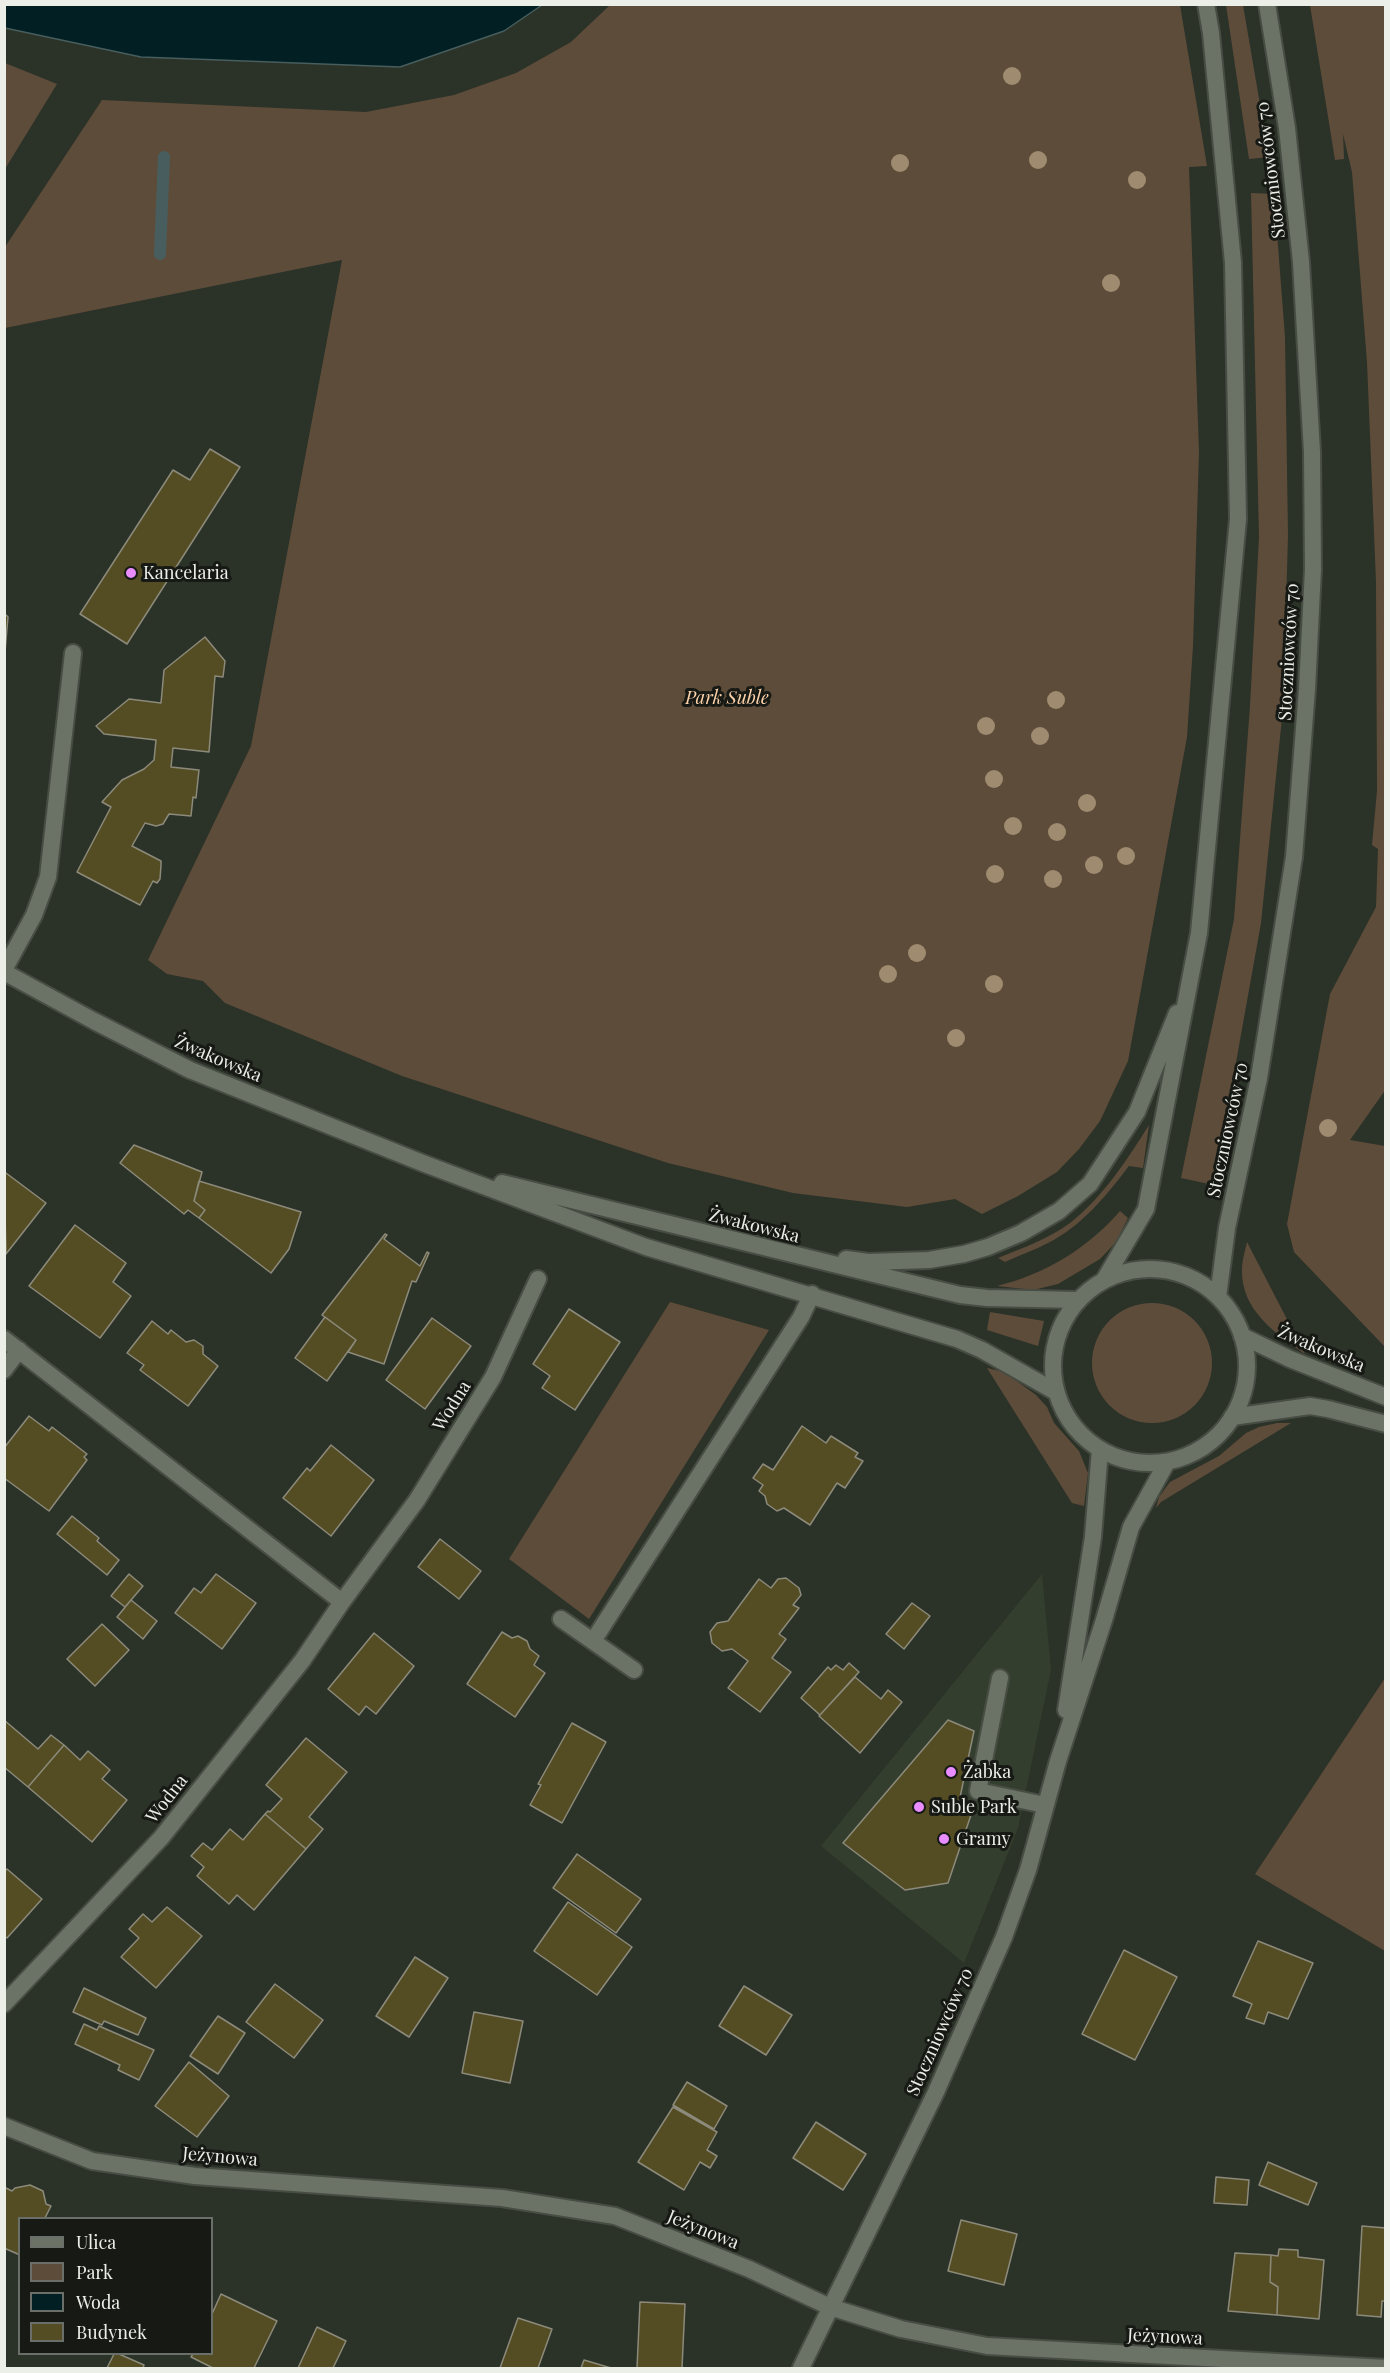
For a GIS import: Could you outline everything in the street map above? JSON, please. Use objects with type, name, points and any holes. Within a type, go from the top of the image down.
[{"type":"street","points":[[1104,1280],[1146,1209],[1192,975],[1199,933],[1238,519],[1233,263],[1211,33],[1206,4]]},
{"type":"street","name":"Stoczniowców 70","points":[[1218,1297],[1227,1228],[1259,1078],[1294,857],[1307,689],[1313,569],[1312,452],[1301,262],[1287,128],[1267,4]]},
{"type":"street","points":[[4,971],[34,915],[48,877],[73,653]]},
{"type":"street","name":"Żwakowska","points":[[4,971],[94,1022],[190,1070],[425,1164],[646,1247],[812,1294],[957,1339],[982,1350],[1056,1392]]},
{"type":"street","points":[[779,1252],[868,1262],[929,1260],[988,1247],[1021,1233],[1059,1211],[1090,1184],[1137,1112],[1192,975]]},
{"type":"street","name":"Żwakowska","points":[[425,1164],[960,1295],[987,1298],[1078,1300]]},
{"type":"street","points":[[1133,1270],[1164,1270],[1193,1279],[1218,1297],[1233,1315],[1242,1335],[1247,1364],[1244,1391],[1232,1417],[1215,1438],[1192,1453],[1167,1462],[1144,1462],[1121,1459],[1100,1449],[1073,1425],[1056,1392],[1052,1368],[1055,1343],[1064,1320],[1078,1300],[1104,1280],[1133,1270]]},
{"type":"street","name":"Wodna","points":[[4,2004],[161,1838],[302,1660],[417,1500],[493,1377],[538,1279]]},
{"type":"street","points":[[593,1641],[801,1317],[812,1294]]},
{"type":"street","name":"Żwakowska","points":[[1242,1335],[1290,1359],[1386,1397]]},
{"type":"street","points":[[4,1339],[342,1602]]},
{"type":"street","points":[[4,1370],[19,1350]]},
{"type":"street","points":[[1232,1417],[1310,1406],[1386,1424]]},
{"type":"street","name":"Stoczniowców 70","points":[[1058,1761],[1093,1538],[1100,1449]]},
{"type":"street","name":"Stoczniowców 70","points":[[801,2368],[936,2092],[1004,1937],[1028,1870],[1058,1761],[1131,1527],[1167,1462]]},
{"type":"street","points":[[561,1619],[634,1670]]},
{"type":"street","points":[[1000,1678],[978,1791],[1045,1805]]},
{"type":"street","name":"Jeżynowa","points":[[4,2126],[92,2160],[184,2175],[502,2198],[615,2216],[749,2269],[830,2307],[901,2329],[987,2346],[1386,2368]]},
{"type":"shaded area","points":[[1042,1574],[1051,1670],[1018,1828],[964,1963],[821,1846]]},
{"type":"green space","name":"Park Suble","points":[[610,5],[1180,5],[1207,166],[1189,167],[1199,452],[1193,646],[1187,737],[1128,1061],[1100,1121],[1079,1149],[1057,1172],[1018,1196],[982,1214],[955,1199],[907,1207],[793,1193],[668,1163],[402,1076],[225,1003],[203,981],[167,974],[148,960],[251,746],[342,260],[5,328],[5,247],[102,100],[366,112],[454,95],[516,73],[571,42]]},
{"type":"green space","points":[[1226,5],[1243,5],[1269,157],[1249,159]]},
{"type":"green space","points":[[1310,5],[1385,5],[1386,1089],[1350,1140],[1385,1146],[1385,1347],[1294,1252],[1287,1224],[1330,994],[1376,907],[1378,849],[1372,845],[1377,791],[1376,582],[1367,362],[1352,172],[1343,134],[1344,159],[1335,160]]},
{"type":"green space","points":[[5,63],[57,84],[5,169]]},
{"type":"green space","points":[[1251,193],[1274,194],[1285,337],[1288,536],[1283,708],[1261,923],[1214,1185],[1181,1178],[1234,919],[1250,706],[1259,537]]},
{"type":"green space","points":[[1149,1125],[1143,1168],[1129,1166],[1093,1209],[1060,1236],[1005,1262],[998,1258],[1053,1234],[1082,1213],[1114,1177]]},
{"type":"green space","points":[[1120,1211],[1128,1218],[1116,1242],[1100,1259],[1058,1284],[1033,1290],[997,1286],[1032,1275],[1064,1258],[1094,1237]]},
{"type":"green space","points":[[1247,1242],[1305,1354],[1262,1320],[1247,1297],[1242,1270]]},
{"type":"green space","points":[[670,1302],[769,1330],[589,1619],[509,1559]]},
{"type":"green space","points":[[1152,1303],[1175,1308],[1194,1321],[1207,1340],[1212,1363],[1207,1386],[1194,1405],[1175,1418],[1152,1423],[1129,1418],[1110,1405],[1097,1386],[1092,1363],[1097,1340],[1110,1321],[1129,1308]]},
{"type":"green space","points":[[990,1312],[1044,1321],[1038,1346],[987,1330]]},
{"type":"green space","points":[[987,1368],[1004,1372],[1036,1395],[1047,1407],[1054,1423],[1079,1451],[1088,1473],[1084,1506],[1072,1503]]},
{"type":"green space","points":[[1277,1423],[1291,1423],[1161,1502],[1156,1508],[1159,1497],[1170,1482],[1219,1456],[1246,1433]]},
{"type":"green space","points":[[1385,1678],[1385,1951],[1255,1874]]},
{"type":"water","points":[[5,4],[542,5],[504,31],[400,67],[141,57],[5,28]]},
{"type":"building","points":[[210,449],[240,467],[127,644],[80,614],[173,470],[190,480]]},
{"type":"building","points":[[4,613],[8,617],[4,663]]},
{"type":"building","points":[[205,637],[225,661],[223,677],[215,676],[209,752],[173,748],[171,767],[199,770],[196,798],[193,797],[191,816],[169,814],[163,824],[156,826],[145,823],[132,846],[161,861],[160,879],[157,883],[153,881],[140,905],[77,872],[111,807],[102,802],[122,780],[144,769],[154,760],[156,740],[104,734],[96,726],[129,699],[161,703],[164,670]]},
{"type":"building","points":[[134,1145],[202,1172],[194,1201],[205,1210],[199,1218],[188,1210],[184,1214],[120,1163]]},
{"type":"building","points":[[6,1173],[46,1203],[6,1254],[4,1175]]},
{"type":"building","points":[[199,1181],[301,1212],[289,1249],[271,1273],[199,1218],[205,1210],[194,1201]]},
{"type":"building","points":[[75,1225],[126,1263],[113,1282],[131,1296],[100,1338],[29,1286]]},
{"type":"building","points":[[385,1234],[387,1235],[384,1239],[420,1266],[427,1252],[429,1253],[416,1282],[412,1281],[384,1364],[348,1352],[356,1340],[322,1315]]},
{"type":"building","points":[[569,1309],[620,1342],[575,1410],[542,1388],[550,1376],[533,1364]]},
{"type":"building","points":[[325,1317],[356,1340],[327,1381],[295,1358]]},
{"type":"building","points":[[432,1318],[471,1346],[425,1409],[386,1380]]},
{"type":"building","points":[[152,1321],[168,1334],[171,1330],[186,1342],[194,1340],[203,1346],[203,1354],[218,1366],[188,1406],[140,1370],[144,1365],[127,1353]]},
{"type":"building","points":[[29,1416],[49,1431],[52,1427],[87,1454],[84,1457],[87,1460],[49,1511],[4,1478],[4,1448]]},
{"type":"building","points":[[802,1426],[826,1443],[831,1436],[858,1453],[855,1457],[863,1461],[845,1488],[837,1483],[810,1525],[784,1508],[777,1511],[767,1504],[765,1496],[759,1491],[763,1485],[753,1478],[763,1464],[773,1470]]},
{"type":"building","points":[[331,1445],[374,1480],[331,1536],[283,1498],[307,1468],[310,1471]]},
{"type":"building","points":[[72,1516],[99,1538],[97,1541],[119,1560],[107,1575],[57,1534]]},
{"type":"building","points":[[440,1539],[481,1571],[459,1599],[418,1567]]},
{"type":"building","points":[[129,1574],[143,1586],[125,1607],[111,1596]]},
{"type":"building","points":[[216,1574],[256,1603],[222,1649],[175,1613],[194,1588],[201,1593]]},
{"type":"building","points":[[786,1578],[799,1588],[801,1595],[793,1605],[799,1608],[779,1634],[786,1639],[772,1658],[791,1672],[760,1712],[728,1688],[748,1661],[732,1649],[722,1651],[712,1643],[710,1632],[717,1623],[728,1621],[759,1579],[771,1588],[778,1579]]},
{"type":"building","points":[[131,1600],[157,1621],[143,1639],[117,1617]]},
{"type":"building","points":[[912,1603],[930,1616],[904,1649],[886,1634]]},
{"type":"building","points":[[102,1624],[129,1650],[95,1686],[67,1659]]},
{"type":"building","points":[[502,1632],[512,1638],[518,1636],[527,1641],[530,1649],[539,1656],[534,1665],[545,1673],[515,1717],[467,1684]]},
{"type":"building","points":[[374,1633],[414,1666],[376,1714],[366,1706],[359,1715],[328,1689]]},
{"type":"building","points":[[849,1663],[859,1672],[820,1715],[801,1698],[828,1667],[831,1670],[836,1665],[843,1670]]},
{"type":"building","points":[[855,1677],[881,1699],[888,1690],[902,1702],[860,1753],[819,1716]]},
{"type":"building","points":[[4,1720],[38,1749],[51,1735],[64,1745],[28,1787],[4,1767]]},
{"type":"building","name":"Suble Park","points":[[948,1720],[974,1731],[959,1802],[972,1812],[948,1883],[905,1890],[843,1843]]},
{"type":"building","points":[[572,1723],[606,1742],[562,1823],[530,1805],[541,1785],[538,1784]]},
{"type":"building","points":[[306,1738],[347,1772],[309,1817],[323,1829],[306,1849],[265,1814],[270,1812],[282,1799],[266,1785]]},
{"type":"building","points":[[64,1745],[80,1760],[88,1751],[110,1770],[102,1779],[127,1800],[92,1842],[28,1787]]},
{"type":"building","points":[[265,1814],[306,1849],[254,1910],[237,1895],[229,1904],[197,1876],[204,1867],[191,1856],[203,1843],[212,1850],[230,1829],[243,1840]]},
{"type":"building","points":[[577,1854],[641,1899],[616,1933],[553,1888]]},
{"type":"building","points":[[7,1869],[42,1899],[7,1938],[4,1936],[4,1872]]},
{"type":"building","points":[[568,1902],[632,1947],[597,1995],[534,1951]]},
{"type":"building","points":[[167,1907],[202,1936],[156,1988],[121,1957],[139,1938],[129,1929],[143,1914],[152,1922]]},
{"type":"building","points":[[1258,1941],[1313,1963],[1288,2019],[1268,2012],[1264,2024],[1246,2018],[1252,2004],[1233,1996]]},
{"type":"building","points":[[1124,1950],[1177,1977],[1135,2060],[1082,2034]]},
{"type":"building","points":[[415,1957],[448,1978],[409,2037],[376,2016]]},
{"type":"building","points":[[275,1984],[323,2020],[294,2058],[246,2022]]},
{"type":"building","points":[[744,1986],[792,2015],[766,2055],[719,2026]]},
{"type":"building","points":[[84,1988],[146,2018],[138,2035],[104,2021],[102,2025],[73,2012]]},
{"type":"building","points":[[474,2012],[523,2021],[510,2083],[462,2073]]},
{"type":"building","points":[[218,2016],[245,2033],[218,2074],[190,2056]]},
{"type":"building","points":[[84,2024],[97,2030],[99,2026],[154,2050],[139,2080],[118,2070],[120,2065],[75,2044]]},
{"type":"building","points":[[189,2062],[229,2096],[197,2137],[155,2106]]},
{"type":"building","points":[[687,2082],[727,2106],[714,2129],[673,2105]]},
{"type":"building","points":[[673,2107],[717,2132],[707,2150],[717,2156],[710,2168],[700,2162],[684,2190],[638,2162]]},
{"type":"building","points":[[816,2122],[866,2154],[843,2190],[793,2158]]},
{"type":"building","points":[[1268,2162],[1317,2183],[1308,2205],[1259,2185]]},
{"type":"building","points":[[1216,2177],[1249,2180],[1247,2205],[1214,2203]]},
{"type":"building","points":[[30,2185],[43,2191],[46,2204],[51,2206],[46,2217],[18,2217],[18,2254],[4,2248],[4,2187],[12,2191],[15,2188]]},
{"type":"building","points":[[961,2220],[1017,2234],[1004,2285],[948,2271]]},
{"type":"building","points":[[1362,2226],[1386,2228],[1386,2301],[1382,2301],[1381,2317],[1357,2315]]},
{"type":"building","points":[[1279,2249],[1298,2250],[1298,2257],[1324,2260],[1319,2319],[1277,2315],[1278,2287],[1270,2282],[1271,2255],[1278,2256]]},
{"type":"building","points":[[1235,2253],[1271,2255],[1270,2282],[1278,2287],[1277,2315],[1228,2311]]},
{"type":"building","points":[[221,2294],[277,2321],[254,2368],[213,2368],[191,2357],[192,2355],[213,2355],[213,2312]]},
{"type":"building","points":[[640,2302],[685,2304],[682,2368],[637,2368]]},
{"type":"building","points":[[518,2318],[552,2329],[538,2368],[500,2368]]},
{"type":"building","points":[[317,2327],[346,2341],[333,2368],[298,2368]]},
{"type":"building","points":[[114,2355],[121,2355],[144,2365],[143,2368],[107,2368]]},
{"type":"building","points":[[584,2360],[611,2368],[581,2368]]},
{"type":"waterway","points":[[160,254],[164,157]]},
{"type":"place","name":"Kancelaria","points":[[131,573]]},
{"type":"place","name":"Żabka","points":[[951,1772]]},
{"type":"place","name":"Suble Park","points":[[919,1807]]},
{"type":"place","name":"Gramy","points":[[944,1839]]}]
